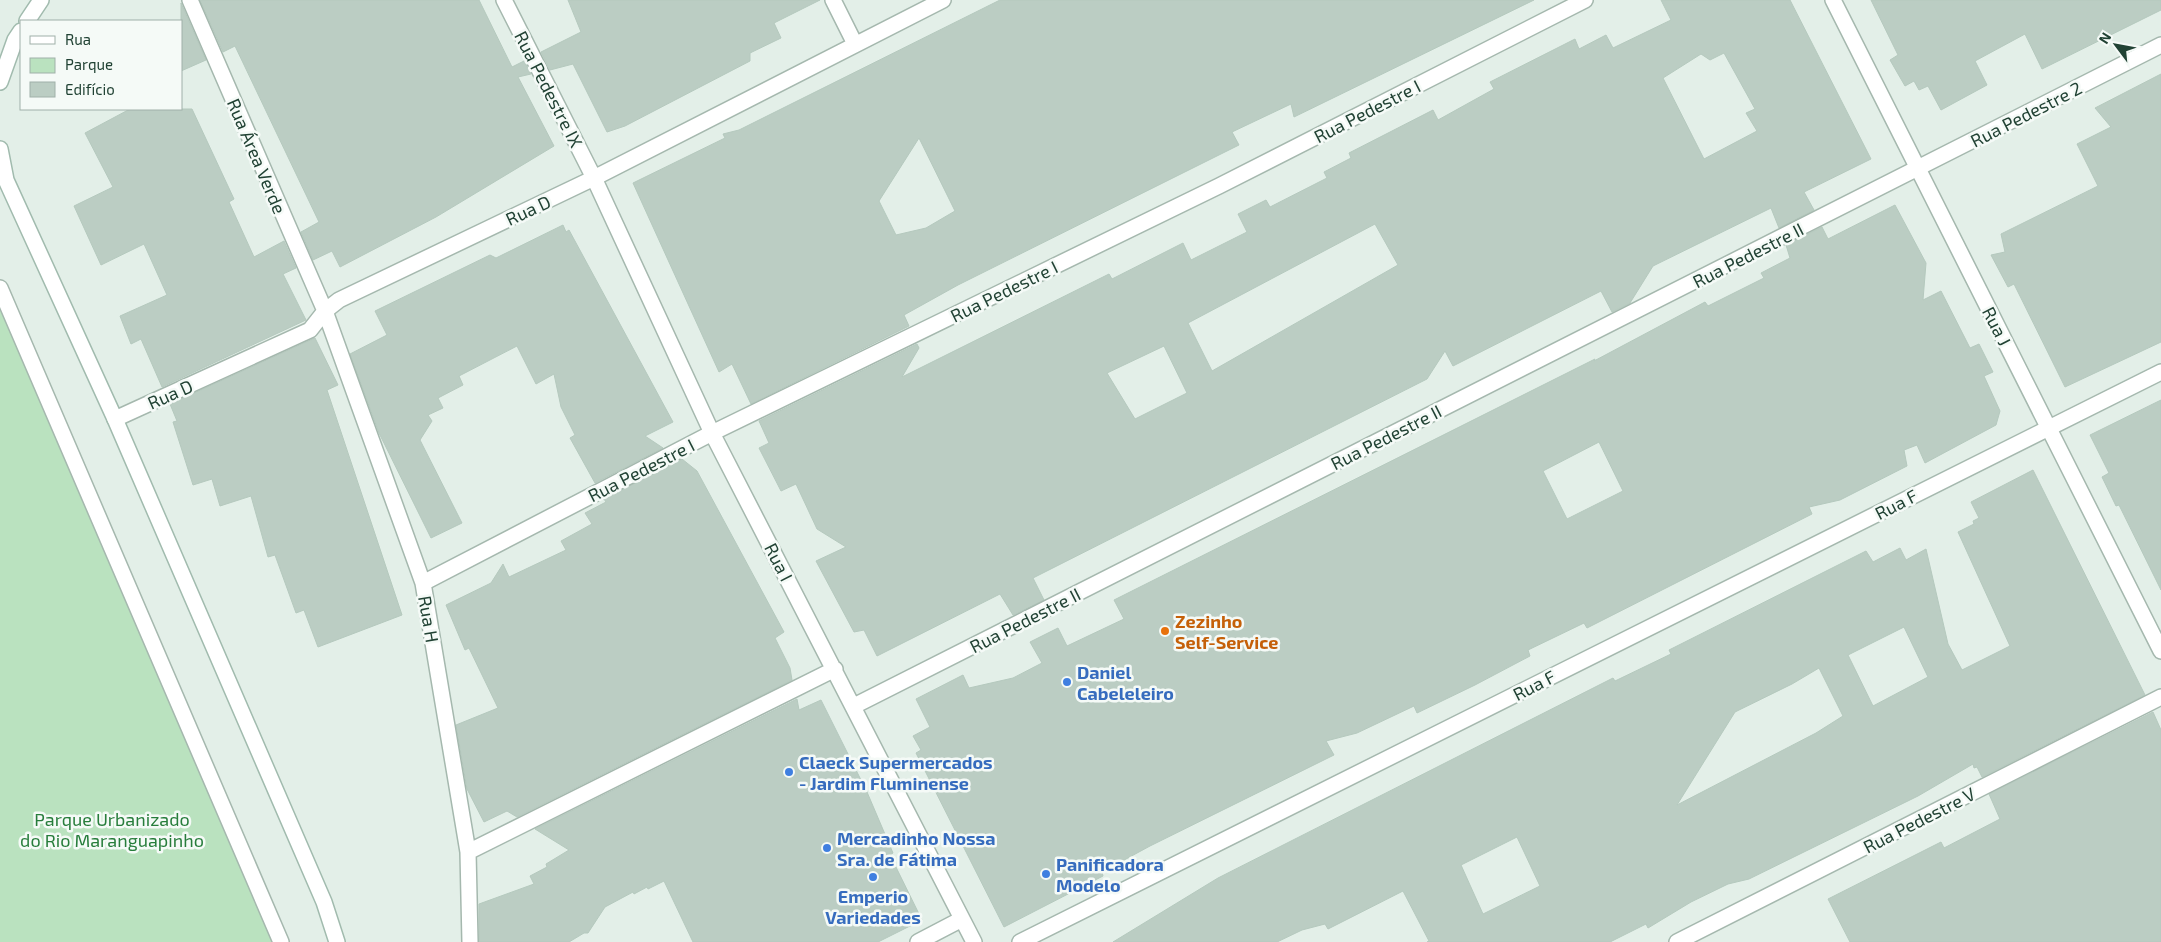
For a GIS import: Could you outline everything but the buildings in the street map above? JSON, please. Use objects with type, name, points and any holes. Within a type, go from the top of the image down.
[{"type":"street","points":[[28,20],[41,0]]},
{"type":"street","name":"Rua Área Verde","points":[[190,0],[325,311]]},
{"type":"street","name":"Rua Pedestre IX","points":[[504,0],[594,178]]},
{"type":"street","points":[[833,0],[856,44]]},
{"type":"street","name":"Rua D","points":[[115,419],[310,330],[325,311],[339,300],[594,178],[943,0]]},
{"type":"street","name":"Rua Pedestre I","points":[[423,583],[712,433],[1219,186],[1586,0]]},
{"type":"street","name":"Rua J","points":[[1833,0],[2161,652]]},
{"type":"street","points":[[0,82],[20,33]]},
{"type":"street","name":"Rua Pedestre 2","points":[[1918,168],[2161,45]]},
{"type":"street","points":[[0,149],[6,180],[115,419],[324,902],[337,942]]},
{"type":"street","name":"Rua Pedestre II","points":[[854,706],[1918,168]]},
{"type":"street","name":"Rua I","points":[[594,178],[712,433],[974,942]]},
{"type":"street","points":[[0,288],[280,942]]},
{"type":"street","name":"Rua H","points":[[325,311],[423,583],[468,852],[470,942]]},
{"type":"street","name":"Rua F","points":[[1020,942],[2047,427],[2161,372]]},
{"type":"street","points":[[468,852],[835,669]]},
{"type":"street","name":"Rua Pedestre V","points":[[1677,942],[2161,697]]},
{"type":"street","points":[[918,942],[962,919]]},
{"type":"green space","name":"Parque Urbanizado do Rio Maranguapinho","points":[[0,288],[281,942],[0,942]]},
{"type":"place","name":"Zezinho Self-Service","points":[[1165,631]]},
{"type":"place","name":"Daniel Cabeleleiro","points":[[1067,682]]},
{"type":"place","name":"Claeck Supermercados - Jardim Fluminense","points":[[789,772]]},
{"type":"place","name":"Mercadinho Nossa Sra. de Fátima","points":[[827,848]]},
{"type":"place","name":"Panificadora Modelo","points":[[1046,874]]},
{"type":"place","name":"Emperio Variedades","points":[[873,877]]}]
